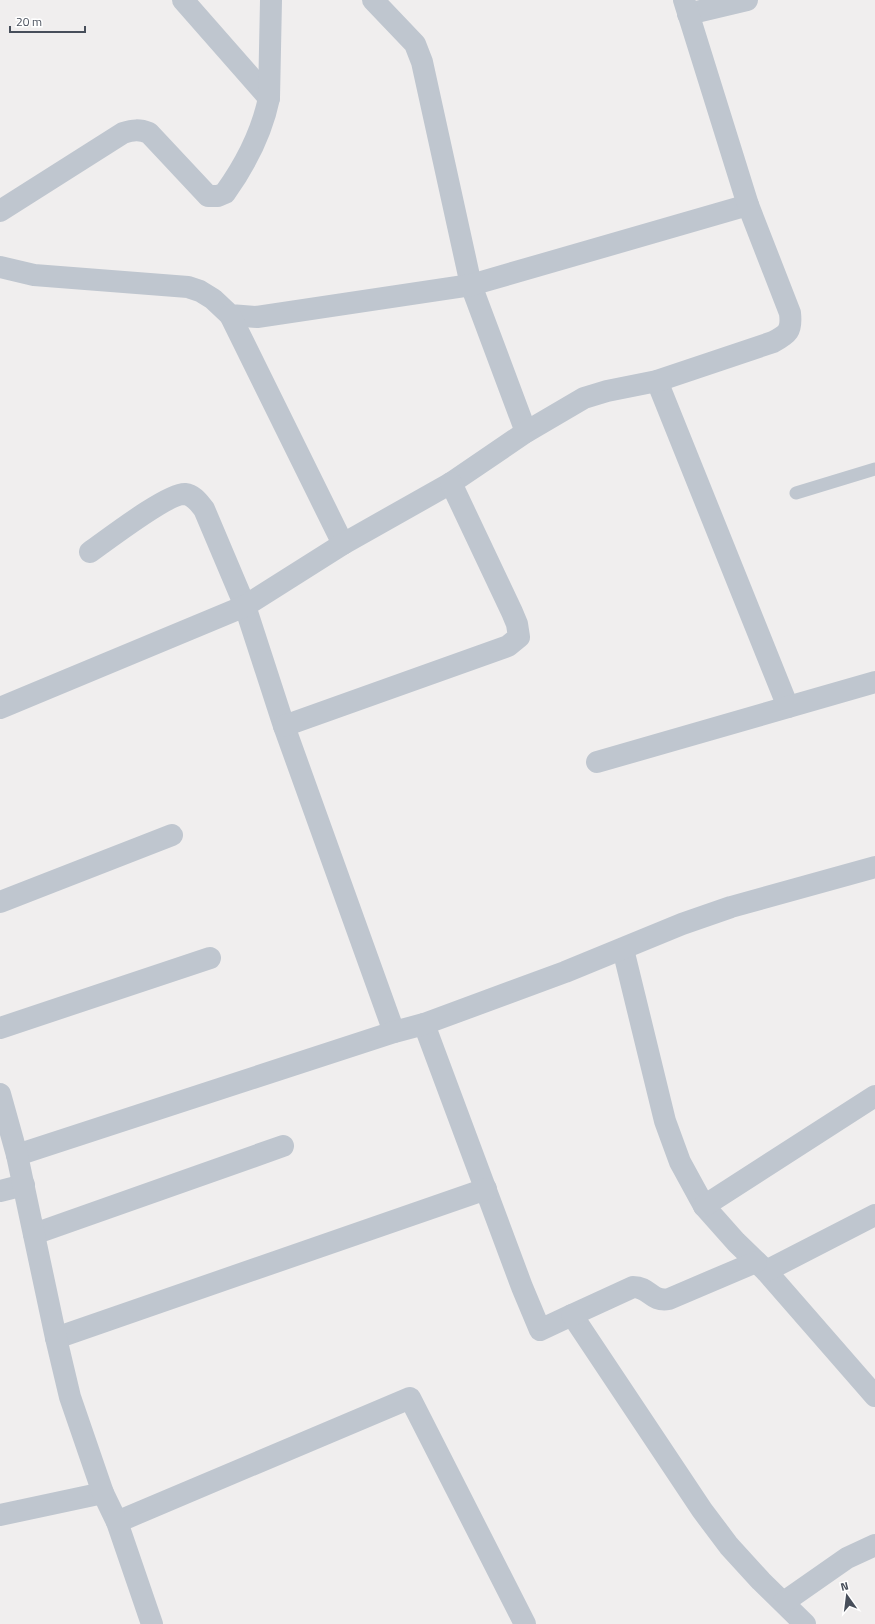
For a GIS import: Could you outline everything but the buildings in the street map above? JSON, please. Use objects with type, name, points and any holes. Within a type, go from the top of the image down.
[{"type":"street","points":[[183,0],[269,98]]},
{"type":"street","points":[[0,212],[123,133],[141,129],[149,133],[208,196],[218,196],[225,193],[260,130],[269,98],[271,0]]},
{"type":"street","points":[[373,0],[415,44],[422,62],[471,285],[526,432]]},
{"type":"street","points":[[0,708],[245,606],[343,544],[451,483],[526,432],[584,398],[607,390],[657,381],[773,342],[785,335],[792,326],[790,313],[748,204],[686,7],[747,0]]},
{"type":"street","points":[[230,315],[257,318],[471,285],[748,204]]},
{"type":"street","points":[[0,267],[34,275],[188,287],[200,291],[213,299],[230,315],[343,544]]},
{"type":"street","points":[[657,381],[788,707]]},
{"type":"street","points":[[284,726],[508,646],[519,637],[517,624],[512,612],[451,483]]},
{"type":"street","points":[[90,552],[158,506],[173,498],[185,494],[195,498],[204,509],[245,606],[284,726],[394,1032]]},
{"type":"street","points":[[597,762],[875,682]]},
{"type":"street","points":[[0,902],[172,835]]},
{"type":"street","points":[[17,1155],[394,1032],[424,1024],[565,972],[682,924],[731,907],[875,867]]},
{"type":"street","points":[[623,948],[665,1121],[680,1162],[704,1206],[761,1266],[875,1396]]},
{"type":"street","points":[[0,1028],[210,958]]},
{"type":"street","points":[[424,1024],[522,1287],[540,1330],[633,1287],[641,1287],[655,1298],[661,1300],[669,1299],[761,1266],[875,1214]]},
{"type":"street","points":[[0,1094],[24,1185],[70,1397],[103,1493],[117,1522],[152,1624]]},
{"type":"street","points":[[704,1206],[875,1096]]},
{"type":"street","points":[[34,1234],[283,1146]]},
{"type":"street","points":[[0,1191],[24,1185]]},
{"type":"street","points":[[56,1338],[486,1189]]},
{"type":"street","points":[[572,1315],[702,1510],[729,1546],[761,1581],[784,1602],[802,1623]]},
{"type":"street","points":[[117,1522],[410,1398],[525,1624]]},
{"type":"street","points":[[0,1515],[103,1493]]},
{"type":"street","points":[[784,1602],[847,1558],[875,1545]]},
{"type":"lane","points":[[796,493],[875,469]]}]
